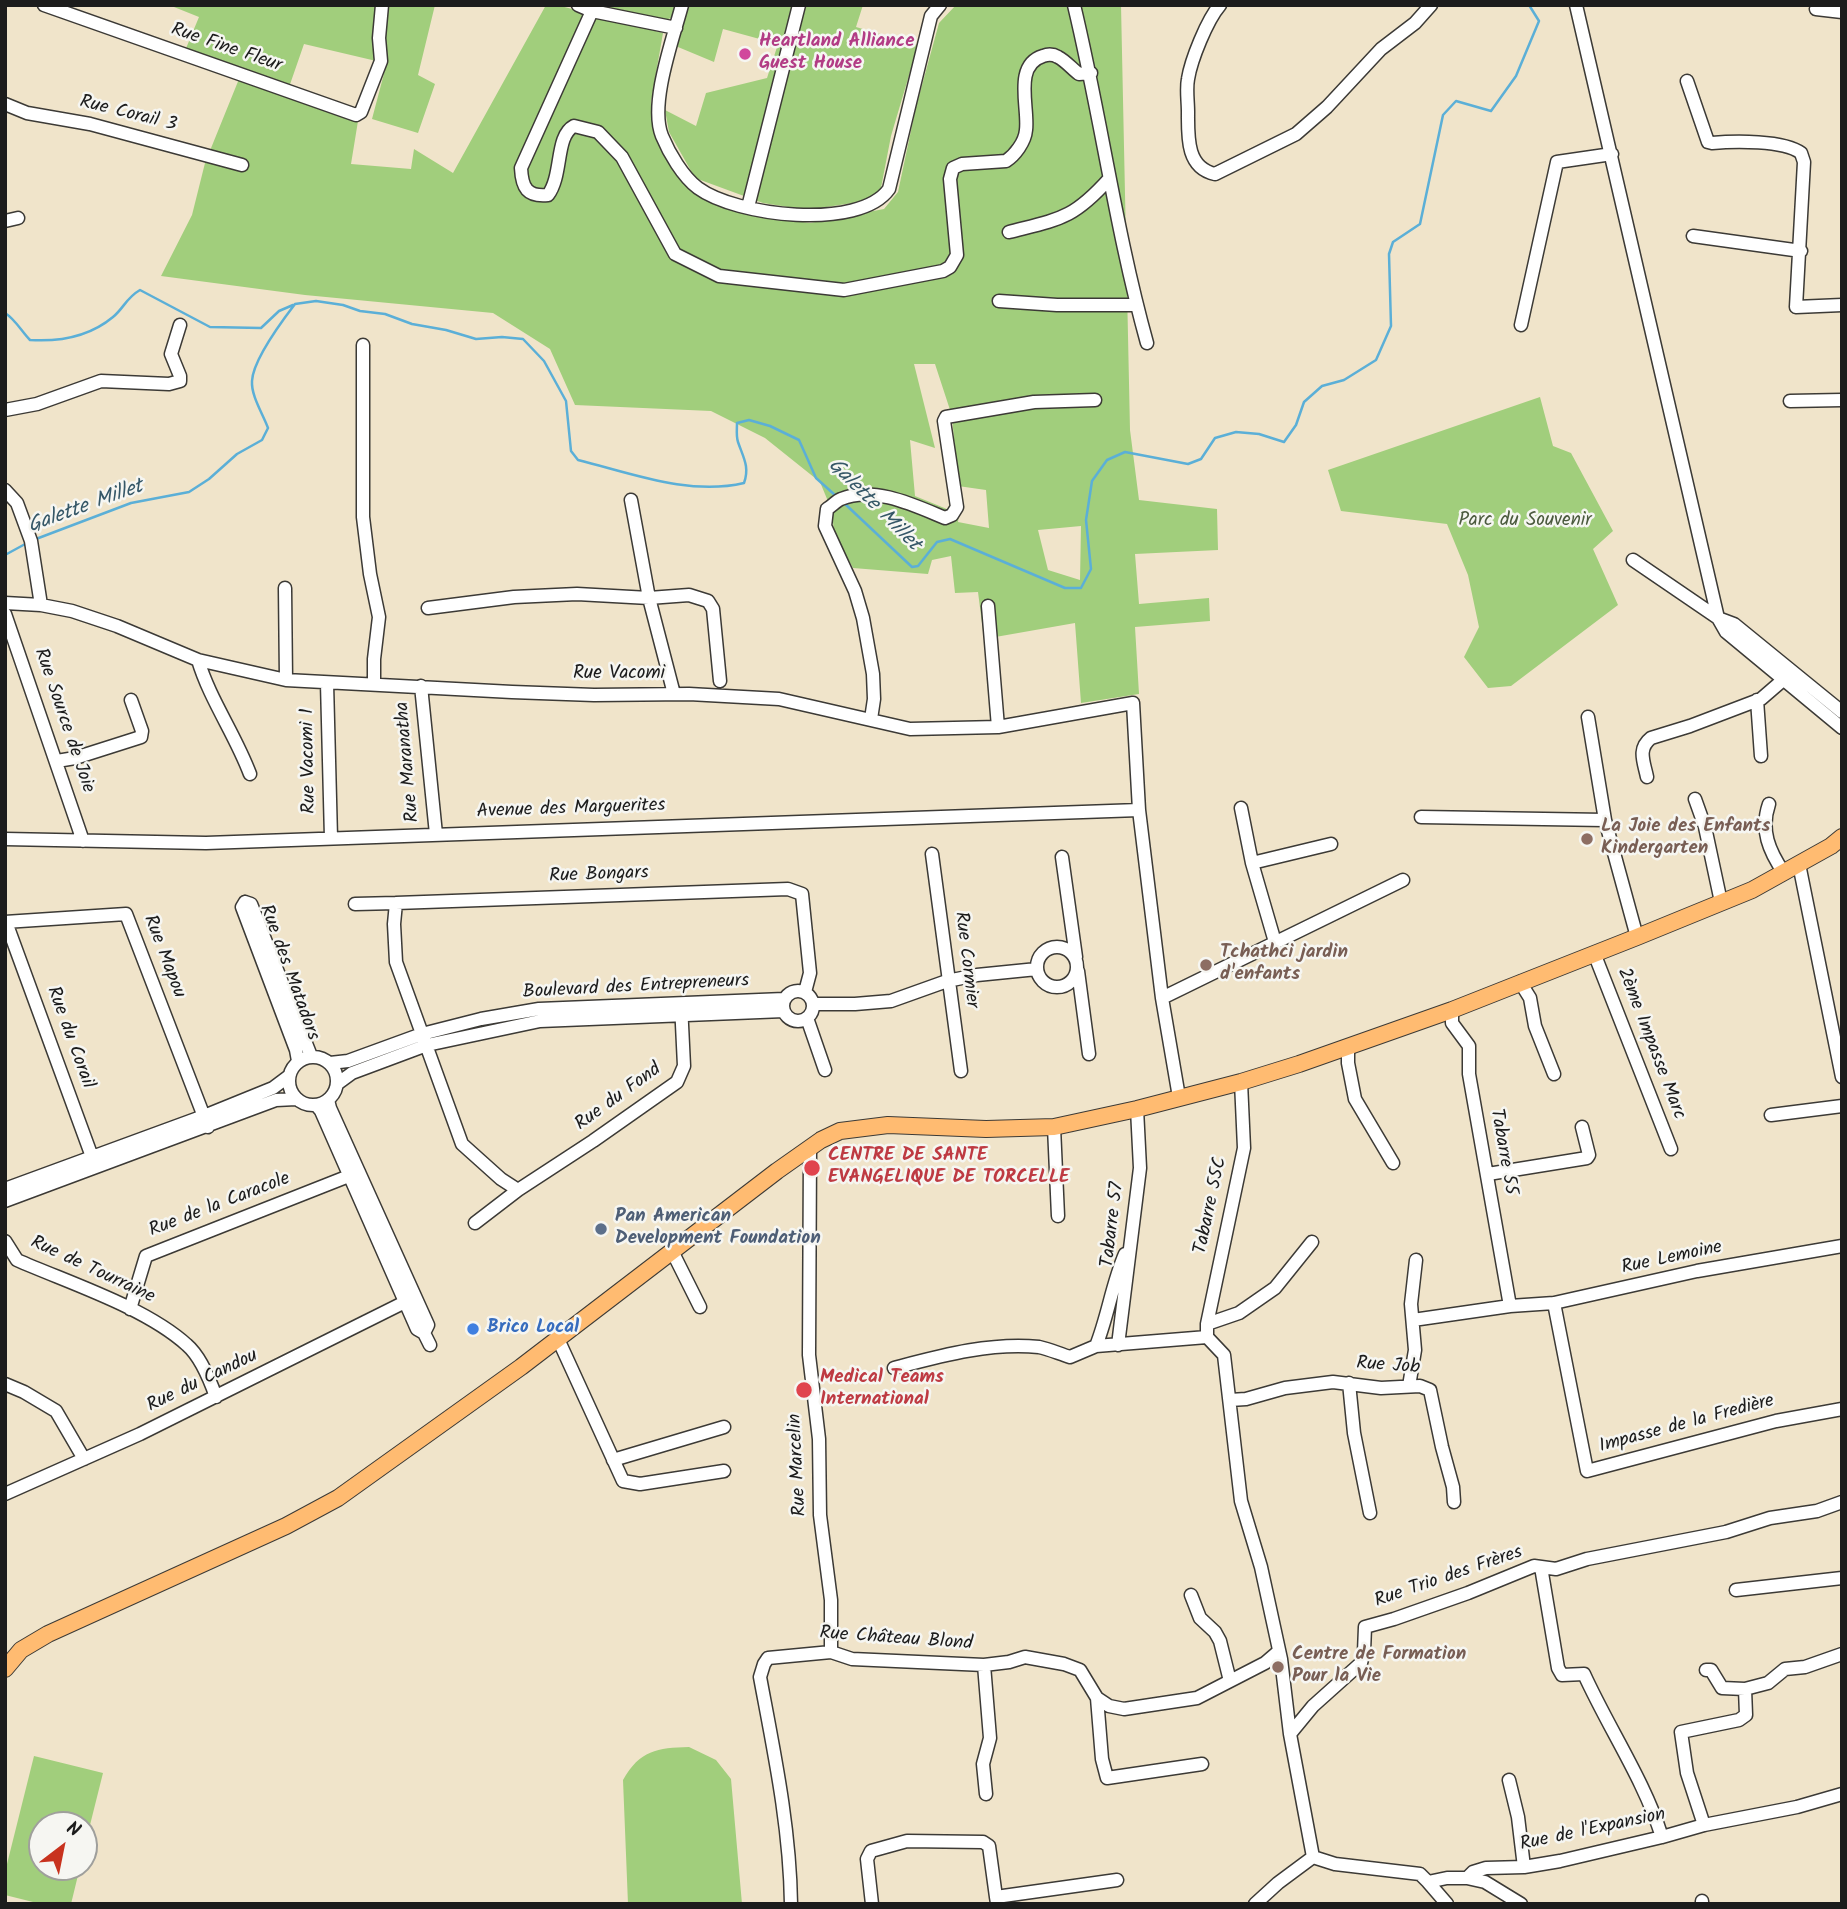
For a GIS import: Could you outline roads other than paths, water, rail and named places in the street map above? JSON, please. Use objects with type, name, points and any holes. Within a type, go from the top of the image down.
[{"type":"main road","points":[[5,1669],[21,1650],[48,1634],[286,1526],[338,1498],[558,1339],[777,1171],[821,1140],[840,1131],[888,1125],[986,1129],[1054,1126],[1137,1108],[1299,1065],[1451,1010],[1752,890],[1842,837]]},
{"type":"street","name":"Rue Fine Fleur","points":[[44,5],[356,115],[361,112],[381,61],[379,38],[382,5]]},
{"type":"street","points":[[578,5],[592,11],[676,28]]},
{"type":"street","points":[[682,5],[658,99],[662,135],[688,181],[701,191],[748,207],[785,215],[805,216],[870,205],[882,199],[889,189],[931,16],[940,5]]},
{"type":"street","points":[[748,207],[799,5]]},
{"type":"street","points":[[1074,5],[1091,73],[1109,179],[1136,305],[1147,343]]},
{"type":"street","points":[[1220,5],[1199,45],[1188,79],[1188,135],[1191,154],[1205,172],[1215,174],[1296,134],[1327,107],[1381,49],[1415,23],[1432,5]]},
{"type":"street","points":[[1576,5],[1718,618],[1726,632],[1842,728]]},
{"type":"street","points":[[1816,9],[1840,10]]},
{"type":"street","points":[[592,11],[520,168],[522,180],[527,190],[536,196],[548,195],[555,186],[564,137],[568,129],[573,126],[598,132],[622,157],[675,254],[719,276],[844,290],[943,271],[950,267],[957,255],[950,179],[953,168],[962,164],[1006,161],[1012,157],[1027,131],[1025,75],[1038,57],[1049,54],[1060,57],[1079,74],[1091,73]]},
{"type":"street","points":[[1687,81],[1708,142],[1744,141],[1793,148],[1801,153],[1804,162],[1796,307],[1842,305]]},
{"type":"street","name":"Rue Corail 3","points":[[5,104],[27,113],[90,124],[242,165]]},
{"type":"street","points":[[1521,325],[1557,162],[1612,154]]},
{"type":"street","points":[[1009,232],[1060,219],[1076,211],[1109,179]]},
{"type":"street","points":[[1693,236],[1801,251]]},
{"type":"street","points":[[999,301],[1057,305],[1136,305]]},
{"type":"street","points":[[5,410],[37,404],[101,381],[169,384],[180,381],[171,354],[180,325]]},
{"type":"street","points":[[363,345],[363,517],[379,617],[374,684]]},
{"type":"street","points":[[871,719],[874,699],[873,674],[863,618],[855,591],[825,526],[827,509],[840,499],[858,495],[883,496],[946,519],[957,507],[944,421],[946,417],[1034,402],[1095,400]]},
{"type":"street","points":[[1790,401],[1842,400]]},
{"type":"street","points":[[5,491],[17,503],[31,541],[41,605]]},
{"type":"street","points":[[631,500],[649,598],[674,694]]},
{"type":"street","points":[[1633,560],[1718,618],[1734,624],[1842,712]]},
{"type":"street","points":[[285,588],[286,680]]},
{"type":"street","points":[[428,608],[540,595],[649,598],[688,595],[708,601],[713,609],[720,681]]},
{"type":"street","name":"Rue Vacomi","points":[[5,603],[41,605],[72,611],[117,626],[198,660],[286,680],[594,695],[674,694],[779,699],[910,729],[998,727],[1133,703],[1139,810]]},
{"type":"street","points":[[988,606],[998,727]]},
{"type":"street","name":"Rue Source de Joie","points":[[5,614],[83,841]]},
{"type":"street","points":[[198,660],[211,696],[239,746],[250,774]]},
{"type":"street","points":[[1647,777],[1641,751],[1651,738],[1757,701],[1783,680]]},
{"type":"street","name":"Rue Vacomi 1","points":[[327,683],[331,838]]},
{"type":"street","name":"Rue Maranatha","points":[[421,686],[436,834]]},
{"type":"street","points":[[57,761],[141,737],[142,731],[131,700]]},
{"type":"street","points":[[1757,701],[1761,756]]},
{"type":"street","points":[[1588,717],[1605,820],[1637,937]]},
{"type":"street","points":[[1695,799],[1705,827],[1721,902]]},
{"type":"street","points":[[1769,804],[1764,824],[1768,846],[1784,873]]},
{"type":"street","points":[[1241,808],[1252,863],[1275,942]]},
{"type":"street","points":[[1139,810],[1162,998],[1179,1097]]},
{"type":"street","name":"Avenue des Marguerites","points":[[5,839],[206,843],[1139,810]]},
{"type":"street","points":[[1421,817],[1605,820]]},
{"type":"street","points":[[1252,863],[1331,844]]},
{"type":"street","name":"Rue Cormier","points":[[932,854],[961,1071]]},
{"type":"street","points":[[1062,857],[1089,1055]]},
{"type":"street","points":[[1799,864],[1842,1077]]},
{"type":"street","points":[[1162,998],[1403,880]]},
{"type":"street","name":"Rue Bongars","points":[[355,904],[788,888],[802,894],[810,974],[804,992]]},
{"type":"street","name":"Rue des Matadors","points":[[245,901],[251,904],[304,1059],[296,1049],[242,906],[245,901]]},
{"type":"street","points":[[397,903],[394,924],[396,962],[462,1144],[501,1179],[518,1190]]},
{"type":"street","name":"Rue Mapou","points":[[6,922],[126,914],[206,1121]]},
{"type":"street","name":"Rue du Corail","points":[[6,922],[94,1163]]},
{"type":"street","points":[[1073,935],[1057,948],[1043,953],[1037,969],[1046,983],[1081,994]]},
{"type":"street","points":[[1057,948],[1066,950],[1077,964]]},
{"type":"street","name":"2ème Impasse Marc","points":[[1594,953],[1671,1149]]},
{"type":"street","points":[[1062,986],[1071,981],[1077,964]]},
{"type":"street","points":[[813,1004],[855,1004],[891,1000],[947,981],[1037,969]]},
{"type":"street","points":[[1520,982],[1530,998],[1535,1026],[1553,1074]]},
{"type":"street","points":[[792,992],[804,992],[813,1004],[807,1018],[795,1020],[784,1005],[792,992]]},
{"type":"street","name":"Boulevard des Entrepreneurs","points":[[337,1084],[352,1073],[424,1040],[481,1019],[539,1009],[681,1010],[784,1005]]},
{"type":"street","name":"Rue du Fond","points":[[475,1223],[518,1190],[593,1142],[677,1082],[684,1066],[681,1010]]},
{"type":"street","name":"Tabarre 55","points":[[1451,1010],[1452,1023],[1469,1045],[1469,1074],[1510,1306]]},
{"type":"street","points":[[807,1018],[825,1070]]},
{"type":"street","name":"Boulevard des Entrepreneurs","points":[[330,1063],[348,1061],[424,1040]]},
{"type":"street","points":[[1348,1047],[1355,1100],[1393,1163]]},
{"type":"street","points":[[206,1121],[272,1088],[289,1076],[304,1059],[321,1058],[330,1063],[336,1073],[337,1084],[322,1102]]},
{"type":"street","points":[[289,1076],[290,1088],[296,1098],[303,1103],[322,1102],[330,1108],[354,1174],[410,1299],[428,1325],[427,1339]]},
{"type":"street","name":"Tabarre 55C","points":[[1207,1331],[1244,1148],[1241,1082]]},
{"type":"street","points":[[5,1201],[94,1163],[206,1121],[276,1100],[296,1098]]},
{"type":"street","points":[[1771,1115],[1842,1106]]},
{"type":"street","name":"Tabarre 57","points":[[1118,1345],[1140,1168],[1137,1108]]},
{"type":"street","points":[[1054,1126],[1058,1216]]},
{"type":"street","points":[[1488,1174],[1587,1158],[1589,1155],[1582,1127]]},
{"type":"street","name":"Rue Marcelin","points":[[810,1149],[809,1355],[818,1439],[820,1515],[831,1600],[831,1652]]},
{"type":"street","points":[[5,1189],[94,1163]]},
{"type":"street","name":"Rue de la Caracole","points":[[131,1309],[146,1256],[354,1174]]},
{"type":"street","name":"Rue de Tourraine","points":[[5,1241],[16,1260],[148,1317],[190,1346],[210,1379],[216,1397]]},
{"type":"street","points":[[1096,1346],[1112,1287],[1130,1241]]},
{"type":"street","points":[[894,1368],[983,1349],[1012,1346],[1041,1348],[1070,1357],[1096,1346],[1207,1331],[1275,1288],[1312,1242]]},
{"type":"street","name":"Rue Lemoine","points":[[1413,1321],[1510,1306],[1554,1303],[1697,1271],[1842,1246]]},
{"type":"street","points":[[671,1251],[700,1307]]},
{"type":"street","points":[[1409,1386],[1415,1350],[1411,1304],[1416,1260]]},
{"type":"street","name":"Rue du Candou","points":[[5,1494],[216,1397],[410,1299]]},
{"type":"street","name":"Impasse de la Fredière","points":[[1554,1303],[1587,1471],[1776,1421],[1842,1409]]},
{"type":"street","points":[[1207,1331],[1224,1355],[1241,1501],[1261,1567],[1279,1650],[1290,1734],[1313,1857],[1255,1904]]},
{"type":"street","points":[[558,1339],[623,1481],[640,1484],[724,1471]]},
{"type":"street","points":[[1349,1383],[1354,1433],[1370,1513]]},
{"type":"street","name":"Rue Job","points":[[1230,1400],[1246,1399],[1285,1388],[1349,1383],[1381,1388],[1420,1386],[1430,1390],[1453,1487],[1454,1502]]},
{"type":"street","points":[[5,1384],[56,1411],[84,1459]]},
{"type":"street","points":[[613,1460],[724,1427]]},
{"type":"street","name":"Rue Trio des Frères","points":[[1290,1734],[1313,1706],[1361,1663],[1365,1627],[1468,1593],[1534,1566],[1556,1569],[1587,1559],[1726,1532],[1770,1518],[1817,1511],[1842,1502]]},
{"type":"street","points":[[1541,1567],[1558,1668],[1562,1675],[1584,1674],[1654,1809],[1662,1837]]},
{"type":"street","points":[[1736,1590],[1842,1578]]},
{"type":"street","points":[[1191,1595],[1200,1618],[1215,1632],[1220,1641],[1230,1681]]},
{"type":"street","points":[[1097,1698],[1109,1706],[1124,1709],[1197,1698],[1265,1663],[1279,1650]]},
{"type":"street","name":"Rue Château Blond","points":[[791,1904],[791,1869],[784,1807],[760,1676],[768,1658],[831,1652],[852,1659],[984,1665],[1025,1657],[1064,1664],[1080,1670],[1097,1698]]},
{"type":"street","points":[[1706,1670],[1710,1670],[1722,1688],[1745,1689],[1768,1683],[1785,1669],[1805,1667],[1842,1654]]},
{"type":"street","points":[[984,1665],[990,1738],[983,1764],[986,1794]]},
{"type":"street","points":[[1704,1825],[1688,1773],[1681,1732],[1739,1720],[1746,1715],[1745,1689]]},
{"type":"street","points":[[1097,1698],[1102,1759],[1107,1778],[1202,1764]]},
{"type":"street","points":[[1509,1780],[1518,1817],[1524,1867]]},
{"type":"street","name":"Rue de l'Expansion","points":[[1313,1857],[1335,1864],[1420,1874],[1428,1882],[1467,1878],[1473,1872],[1486,1868],[1524,1867],[1662,1837],[1704,1825],[1797,1807],[1842,1794]]},
{"type":"street","points":[[872,1904],[867,1859],[871,1851],[907,1841],[984,1842],[989,1846],[997,1900],[1117,1880]]},
{"type":"street","points":[[1467,1878],[1485,1882],[1521,1904]]},
{"type":"street","points":[[1428,1882],[1447,1904]]},
{"type":"waterway","name":"Galette Millet","points":[[844,503],[912,567],[918,566],[937,542],[950,539],[1065,588],[1081,588],[1091,569],[1086,520],[1092,481],[1107,460],[1125,452],[1188,464],[1201,459],[1215,438],[1236,432],[1259,434],[1284,442],[1296,425],[1304,402],[1322,386],[1344,380],[1376,360],[1391,326],[1389,254],[1393,242],[1420,224],[1443,115],[1456,101],[1491,111],[1516,76],[1539,21],[1529,5]]},
{"type":"waterway","points":[[5,313],[30,340],[41,340],[74,337],[104,324],[140,290],[210,327],[261,328],[279,311],[293,305]]},
{"type":"waterway","name":"Galette Millet","points":[[36,539],[131,503],[189,492],[209,479],[237,454],[262,440],[268,428],[252,387],[257,363],[295,304],[316,301],[385,314],[412,324],[476,339],[523,339],[544,361],[566,401],[571,451],[578,460],[681,485],[702,487],[744,483],[746,467],[737,440],[737,423],[749,420],[770,426],[799,440],[816,478],[836,496]]},
{"type":"waterway","name":"Galette Millet","points":[[5,555],[27,543]]},
{"type":"place","name":"Heartland Alliance Guest House","points":[[745,54]]},
{"type":"place","name":"La Joie des Enfants Kindergarten","points":[[1587,839]]},
{"type":"place","name":"Tchathci jardin d'enfants","points":[[1206,965]]},
{"type":"place","name":"CENTRE DE SANTE EVANGELIQUE DE TORCELLE","points":[[812,1168]]},
{"type":"place","name":"Pan American Development Foundation","points":[[601,1229]]},
{"type":"place","name":"Brico Local","points":[[473,1329]]},
{"type":"place","name":"Medical Teams International","points":[[804,1390]]},
{"type":"place","name":"Centre de Formation Pour la Vie","points":[[1278,1667]]},
{"type":"park label","name":"Parc du Souvenir","points":[[1525,522]]}]
